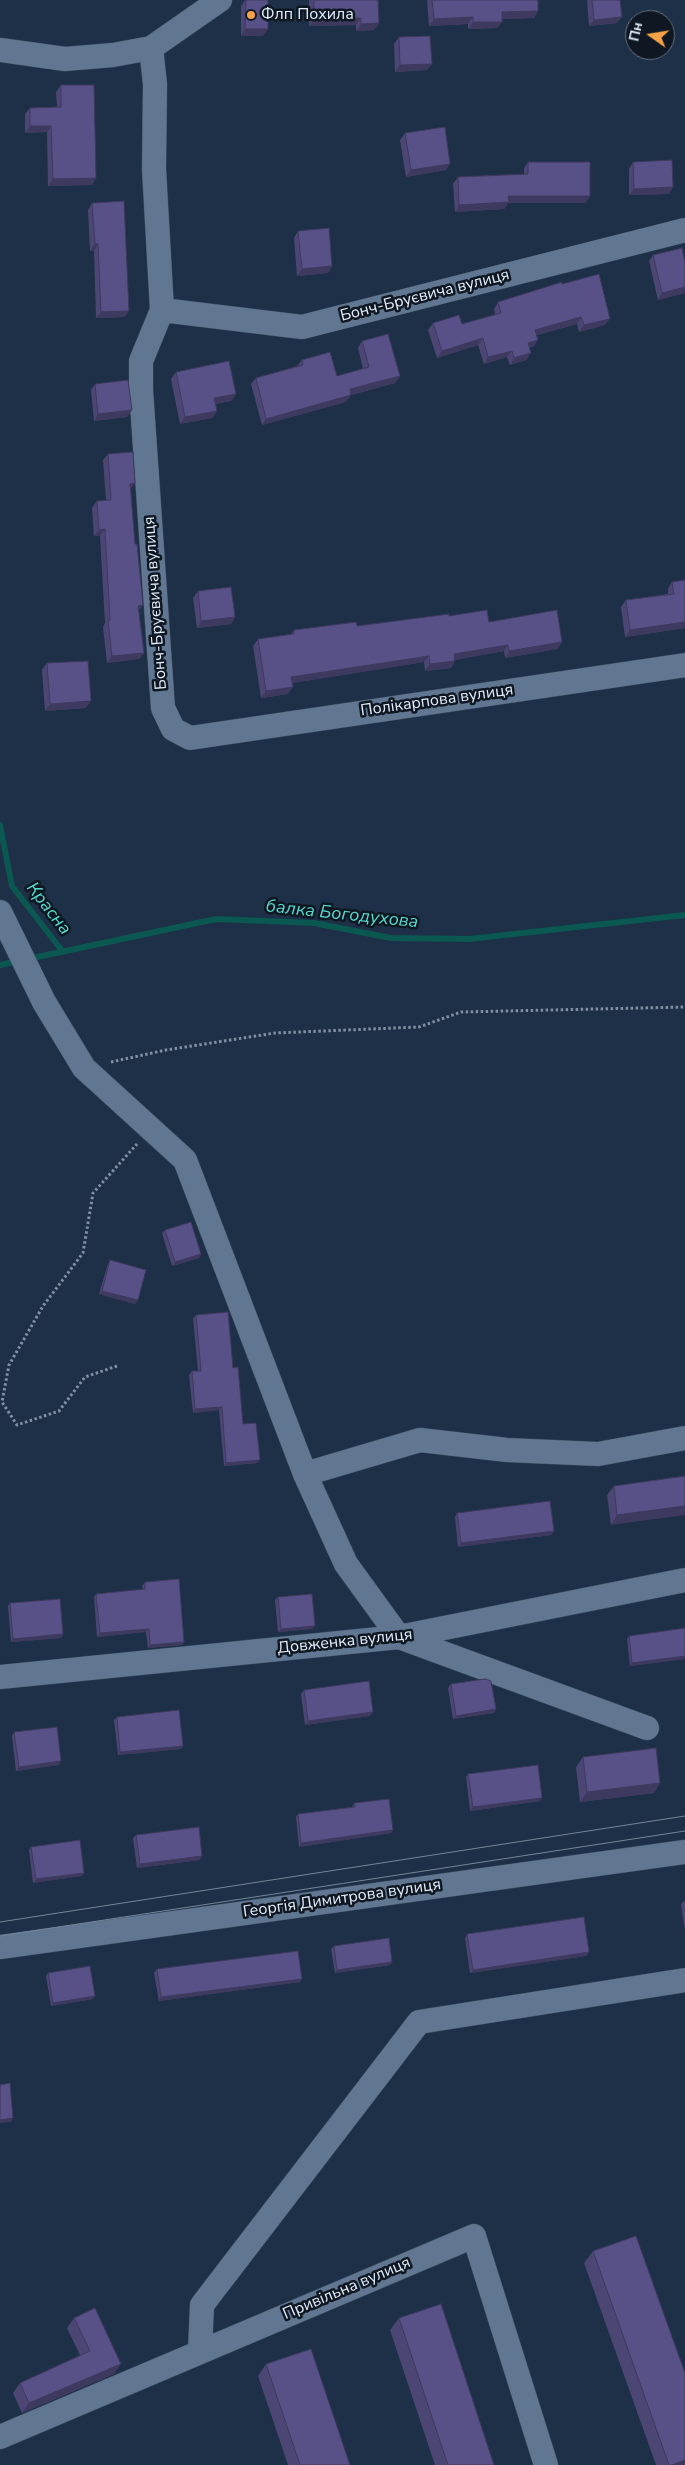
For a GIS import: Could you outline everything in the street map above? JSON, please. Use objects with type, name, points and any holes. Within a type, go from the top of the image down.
[{"type":"street","points":[[0,50],[65,59],[113,55],[151,48],[220,0]]},
{"type":"street","points":[[151,48],[156,84],[154,169],[162,310]]},
{"type":"street","name":"Бонч-Бруєвича вулиця","points":[[190,738],[173,729],[163,708],[142,400],[141,361],[150,333],[162,310],[302,327],[685,230]]},
{"type":"street","name":"Полікарпова вулиця","points":[[190,738],[685,665]]},
{"type":"street","points":[[0,912],[44,1002],[84,1068],[185,1160],[305,1474],[346,1564],[400,1637],[648,1728]]},
{"type":"street","points":[[305,1474],[420,1440],[507,1450],[598,1454],[685,1438]]},
{"type":"street","name":"Довженка вулиця","points":[[0,1676],[400,1637],[685,1580]]},
{"type":"street","name":"Георгія Димитрова вулиця","points":[[0,1947],[685,1852]]},
{"type":"street","points":[[200,2351],[202,2305],[419,2022],[685,1980]]},
{"type":"street","name":"Привільна вулиця","points":[[0,2437],[474,2236],[546,2465]]},
{"type":"path","points":[[84,1068],[166,1050],[274,1033],[419,1028],[461,1012],[685,1007]]},
{"type":"path","points":[[117,1366],[85,1377],[59,1411],[17,1425],[2,1402],[9,1364],[43,1306],[83,1253],[93,1193],[151,1129]]},
{"type":"building","points":[[246,0],[268,0],[268,29],[245,29]]},
{"type":"building","points":[[314,0],[378,0],[379,23],[361,24],[361,18],[314,19]]},
{"type":"building","points":[[432,0],[538,0],[538,11],[502,12],[502,22],[473,22],[473,17],[434,19]]},
{"type":"building","points":[[592,0],[620,0],[622,17],[594,20]]},
{"type":"building","points":[[430,36],[432,64],[400,65],[399,37]]},
{"type":"building","points":[[61,85],[94,85],[96,178],[53,179],[51,126],[30,126],[30,108],[61,107]]},
{"type":"building","points":[[445,127],[450,164],[411,170],[405,133]]},
{"type":"building","points":[[672,160],[673,187],[634,189],[633,162]]},
{"type":"building","points":[[528,162],[590,162],[590,196],[508,196],[509,202],[459,205],[458,177],[528,174]]},
{"type":"building","points":[[124,201],[129,311],[101,312],[98,244],[95,244],[92,203]]},
{"type":"building","points":[[329,228],[332,266],[302,269],[298,231]]},
{"type":"building","points":[[682,248],[685,262],[685,287],[662,293],[653,255]]},
{"type":"building","points":[[599,274],[610,319],[584,325],[581,317],[535,330],[538,340],[528,343],[531,353],[514,358],[512,351],[488,357],[483,338],[442,351],[433,323],[459,315],[462,324],[501,313],[498,302],[562,282],[562,284]]},
{"type":"building","points":[[388,334],[400,376],[350,389],[351,395],[266,419],[256,378],[303,365],[302,360],[330,352],[337,376],[369,367],[362,341]]},
{"type":"building","points":[[229,361],[236,394],[214,398],[217,411],[185,417],[176,372]]},
{"type":"building","points":[[128,380],[132,410],[98,414],[95,384]]},
{"type":"building","points":[[133,452],[135,483],[130,484],[143,605],[138,606],[144,653],[112,656],[108,620],[110,620],[105,529],[99,530],[97,501],[111,500],[108,454]]},
{"type":"building","points":[[685,580],[685,622],[630,630],[626,600],[674,594],[672,582]]},
{"type":"building","points":[[231,587],[235,617],[201,621],[198,591]]},
{"type":"building","points":[[487,610],[489,622],[557,610],[562,642],[509,651],[508,645],[454,654],[455,661],[430,664],[429,656],[291,677],[293,687],[266,691],[258,639],[294,634],[294,630],[356,622],[357,626]]},
{"type":"building","points":[[88,661],[91,701],[50,704],[47,663]]},
{"type":"building","points":[[191,1222],[201,1254],[175,1262],[165,1230]]},
{"type":"building","points":[[110,1260],[146,1270],[138,1300],[102,1291]]},
{"type":"building","points":[[228,1312],[233,1368],[238,1367],[243,1424],[256,1423],[260,1460],[226,1463],[222,1407],[195,1409],[192,1371],[201,1371],[196,1315]]},
{"type":"building","points":[[685,1476],[685,1506],[617,1515],[614,1486]]},
{"type":"building","points":[[550,1501],[554,1531],[461,1543],[457,1513]]},
{"type":"building","points":[[179,1579],[184,1642],[150,1645],[149,1629],[100,1633],[96,1594],[145,1589],[145,1582]]},
{"type":"building","points":[[312,1594],[315,1626],[281,1629],[278,1597]]},
{"type":"building","points":[[60,1599],[63,1634],[13,1639],[10,1603]]},
{"type":"building","points":[[685,1628],[685,1656],[632,1663],[629,1636]]},
{"type":"building","points":[[485,1679],[491,1681],[496,1709],[456,1716],[451,1684]]},
{"type":"building","points":[[369,1681],[373,1712],[308,1721],[304,1690]]},
{"type":"building","points":[[179,1710],[183,1746],[120,1752],[117,1717]]},
{"type":"building","points":[[57,1727],[61,1761],[19,1767],[14,1732]]},
{"type":"building","points":[[656,1748],[660,1783],[587,1792],[583,1757]]},
{"type":"building","points":[[538,1765],[542,1798],[473,1807],[468,1774]]},
{"type":"building","points":[[389,1799],[393,1830],[301,1843],[298,1814],[355,1807],[354,1803]]},
{"type":"building","points":[[199,1827],[202,1856],[140,1864],[136,1835]]},
{"type":"building","points":[[80,1840],[84,1873],[36,1879],[31,1847]]},
{"type":"building","points":[[584,1917],[589,1952],[473,1970],[467,1934]]},
{"type":"building","points":[[389,1938],[392,1962],[337,1970],[334,1946]]},
{"type":"building","points":[[298,1951],[302,1979],[161,1997],[157,1969]]},
{"type":"building","points":[[90,1966],[95,1996],[53,2003],[48,1973]]},
{"type":"building","points":[[10,2083],[13,2118],[0,2120],[0,2085]]},
{"type":"building","points":[[636,2236],[685,2373],[685,2460],[672,2465],[669,2465],[593,2251]]},
{"type":"building","points":[[441,2304],[494,2465],[448,2465],[399,2318]]},
{"type":"building","points":[[95,2308],[121,2364],[29,2403],[20,2383],[90,2351],[74,2318]]},
{"type":"building","points":[[311,2349],[350,2465],[300,2465],[266,2364]]},
{"type":"waterway","name":"Красна","points":[[0,825],[12,886],[63,952]]},
{"type":"waterway","name":"балка Богодухова","points":[[28,959],[216,919],[314,923],[391,938],[469,939],[685,915]]},
{"type":"waterway","name":"балка Богодухова","points":[[0,965],[18,961]]},
{"type":"tram line","points":[[0,1922],[685,1816]]},
{"type":"tram line","points":[[0,1936],[685,1831]]},
{"type":"place","name":"Флп Похила","points":[[251,15]]}]
